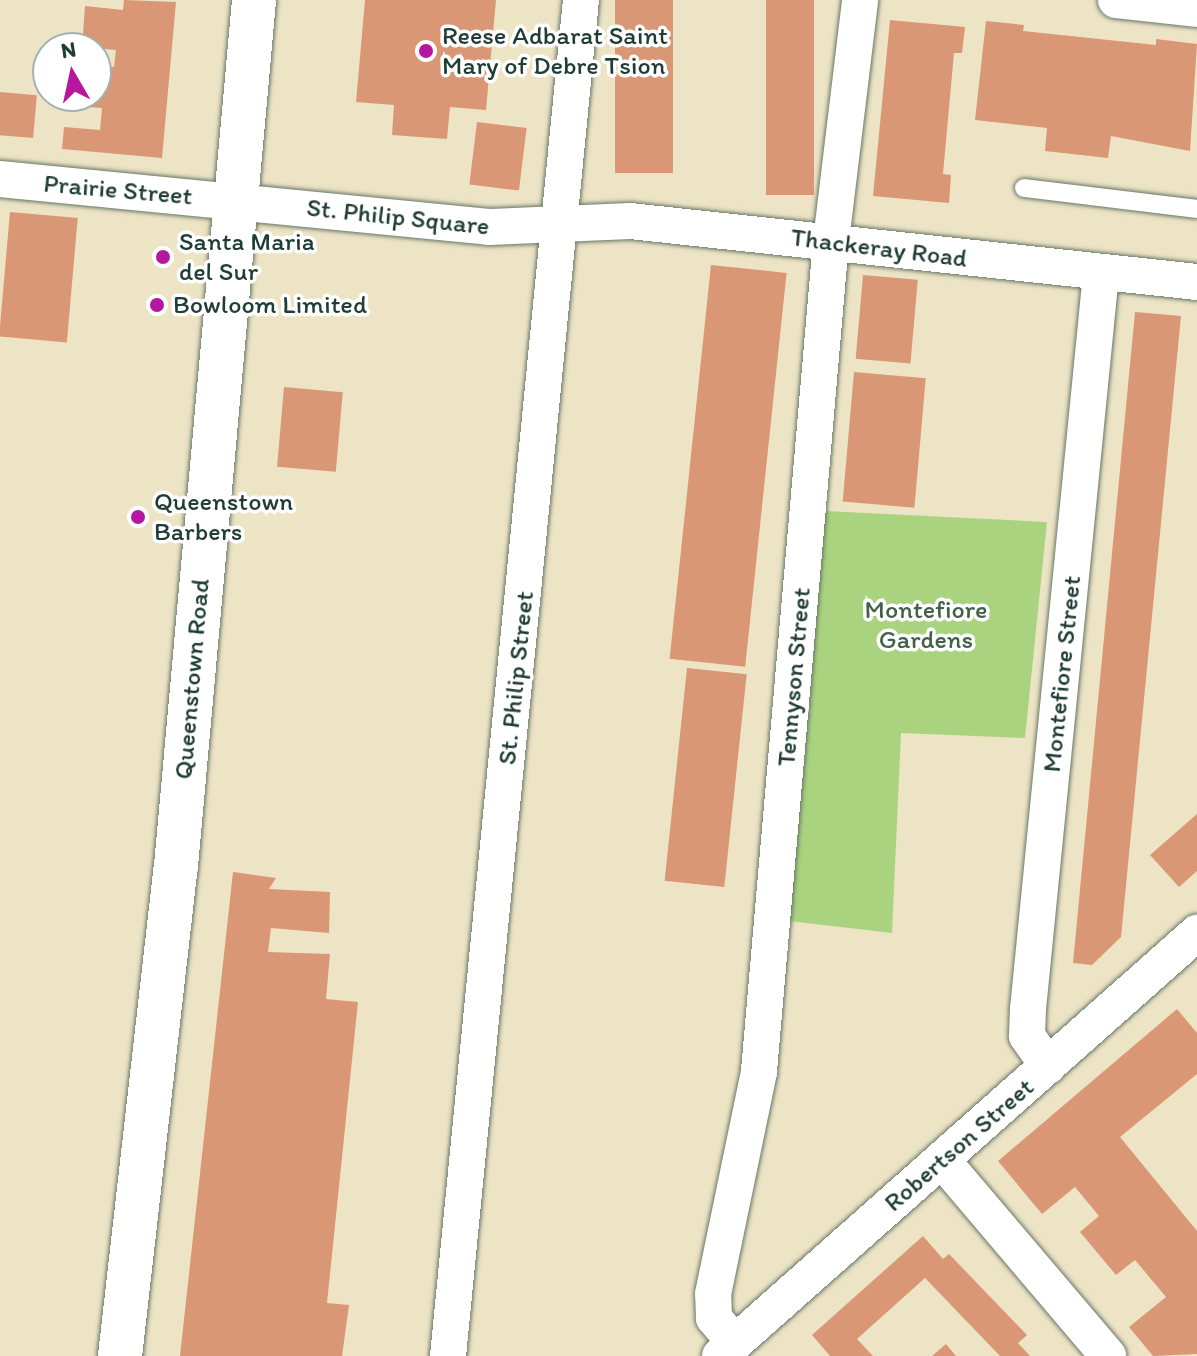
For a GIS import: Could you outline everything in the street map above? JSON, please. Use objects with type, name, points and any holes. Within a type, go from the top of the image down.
[{"type":"main road","name":"Queenstown Road","points":[[120,1356],[176,866],[254,0]]},
{"type":"street","name":"St. Philip Street","points":[[448,1356],[581,0]]},
{"type":"street","name":"Tennyson Street","points":[[727,1350],[714,1318],[713,1294],[759,1071],[831,241],[860,0]]},
{"type":"street","points":[[1116,0],[1197,9]]},
{"type":"street","name":"Prairie Street","points":[[0,179],[235,200]]},
{"type":"street","name":"St. Philip Square","points":[[235,200],[489,227],[561,222]]},
{"type":"street","name":"Thackeray Road","points":[[561,222],[630,221],[1197,282]]},
{"type":"street","name":"Montefiore Street","points":[[1048,1066],[1027,1036],[1028,1009],[1101,274]]},
{"type":"street","name":"Robertson Street","points":[[727,1350],[1197,933]]},
{"type":"street","points":[[942,1160],[1108,1356]]},
{"type":"lane","points":[[1024,188],[1197,209]]},
{"type":"green space","name":"Montefiore Gardens","points":[[825,511],[1047,522],[1025,738],[901,733],[892,933],[789,921]]},
{"type":"building","points":[[124,0],[176,2],[162,158],[62,149],[64,127],[100,130],[102,112],[112,112],[112,67],[116,50],[112,50],[112,32],[83,32],[85,6],[123,10]]},
{"type":"building","name":"Reese Adbarat Saint Mary of Debre Tsion","points":[[365,0],[496,0],[486,110],[450,107],[447,139],[392,135],[394,105],[356,102]]},
{"type":"building","points":[[615,0],[673,0],[673,173],[615,173]]},
{"type":"building","points":[[766,0],[814,0],[814,195],[766,195]]},
{"type":"building","points":[[890,20],[965,27],[962,53],[954,53],[943,174],[951,175],[949,203],[873,196]]},
{"type":"building","points":[[986,21],[1024,25],[1023,31],[1156,45],[1156,39],[1197,44],[1190,151],[1111,136],[1108,158],[1045,151],[1047,128],[975,120]]},
{"type":"building","points":[[0,92],[32,95],[32,112],[35,112],[33,138],[0,135]]},
{"type":"building","points":[[477,122],[527,128],[519,191],[469,185]]},
{"type":"building","points":[[10,212],[78,218],[67,342],[0,337]]},
{"type":"building","points":[[711,265],[787,273],[745,667],[670,659]]},
{"type":"building","points":[[863,275],[918,280],[910,363],[856,359]]},
{"type":"building","points":[[1135,312],[1181,316],[1121,937],[1092,965],[1073,963]]},
{"type":"building","points":[[854,372],[926,378],[914,508],[843,502]]},
{"type":"building","points":[[284,387],[343,392],[336,472],[277,467]]},
{"type":"building","points":[[687,668],[747,674],[724,887],[665,881]]},
{"type":"building","points":[[1197,814],[1197,871],[1179,887],[1150,855]]},
{"type":"building","points":[[233,872],[276,878],[269,889],[330,892],[329,933],[271,928],[268,952],[330,954],[326,999],[358,1002],[327,1303],[349,1305],[342,1356],[180,1356]]},
{"type":"building","points":[[1177,1009],[1197,1033],[1197,1074],[1120,1137],[1197,1231],[1197,1354],[1153,1356],[1129,1327],[1166,1297],[1135,1260],[1116,1275],[1080,1232],[1099,1216],[1075,1187],[1042,1214],[998,1161]]},
{"type":"building","points":[[923,1236],[943,1259],[949,1254],[1027,1335],[1018,1343],[1030,1356],[1000,1356],[925,1278],[857,1339],[873,1356],[830,1356],[812,1335]]},
{"type":"building","points":[[946,1344],[956,1356],[932,1356]]},
{"type":"place","name":"Reese Adbarat Saint Mary of Debre Tsion","points":[[426,51]]},
{"type":"place","name":"Santa Maria del Sur","points":[[163,257]]},
{"type":"place","name":"Bowloom Limited","points":[[157,305]]},
{"type":"place","name":"Queenstown Barbers","points":[[138,517]]}]
